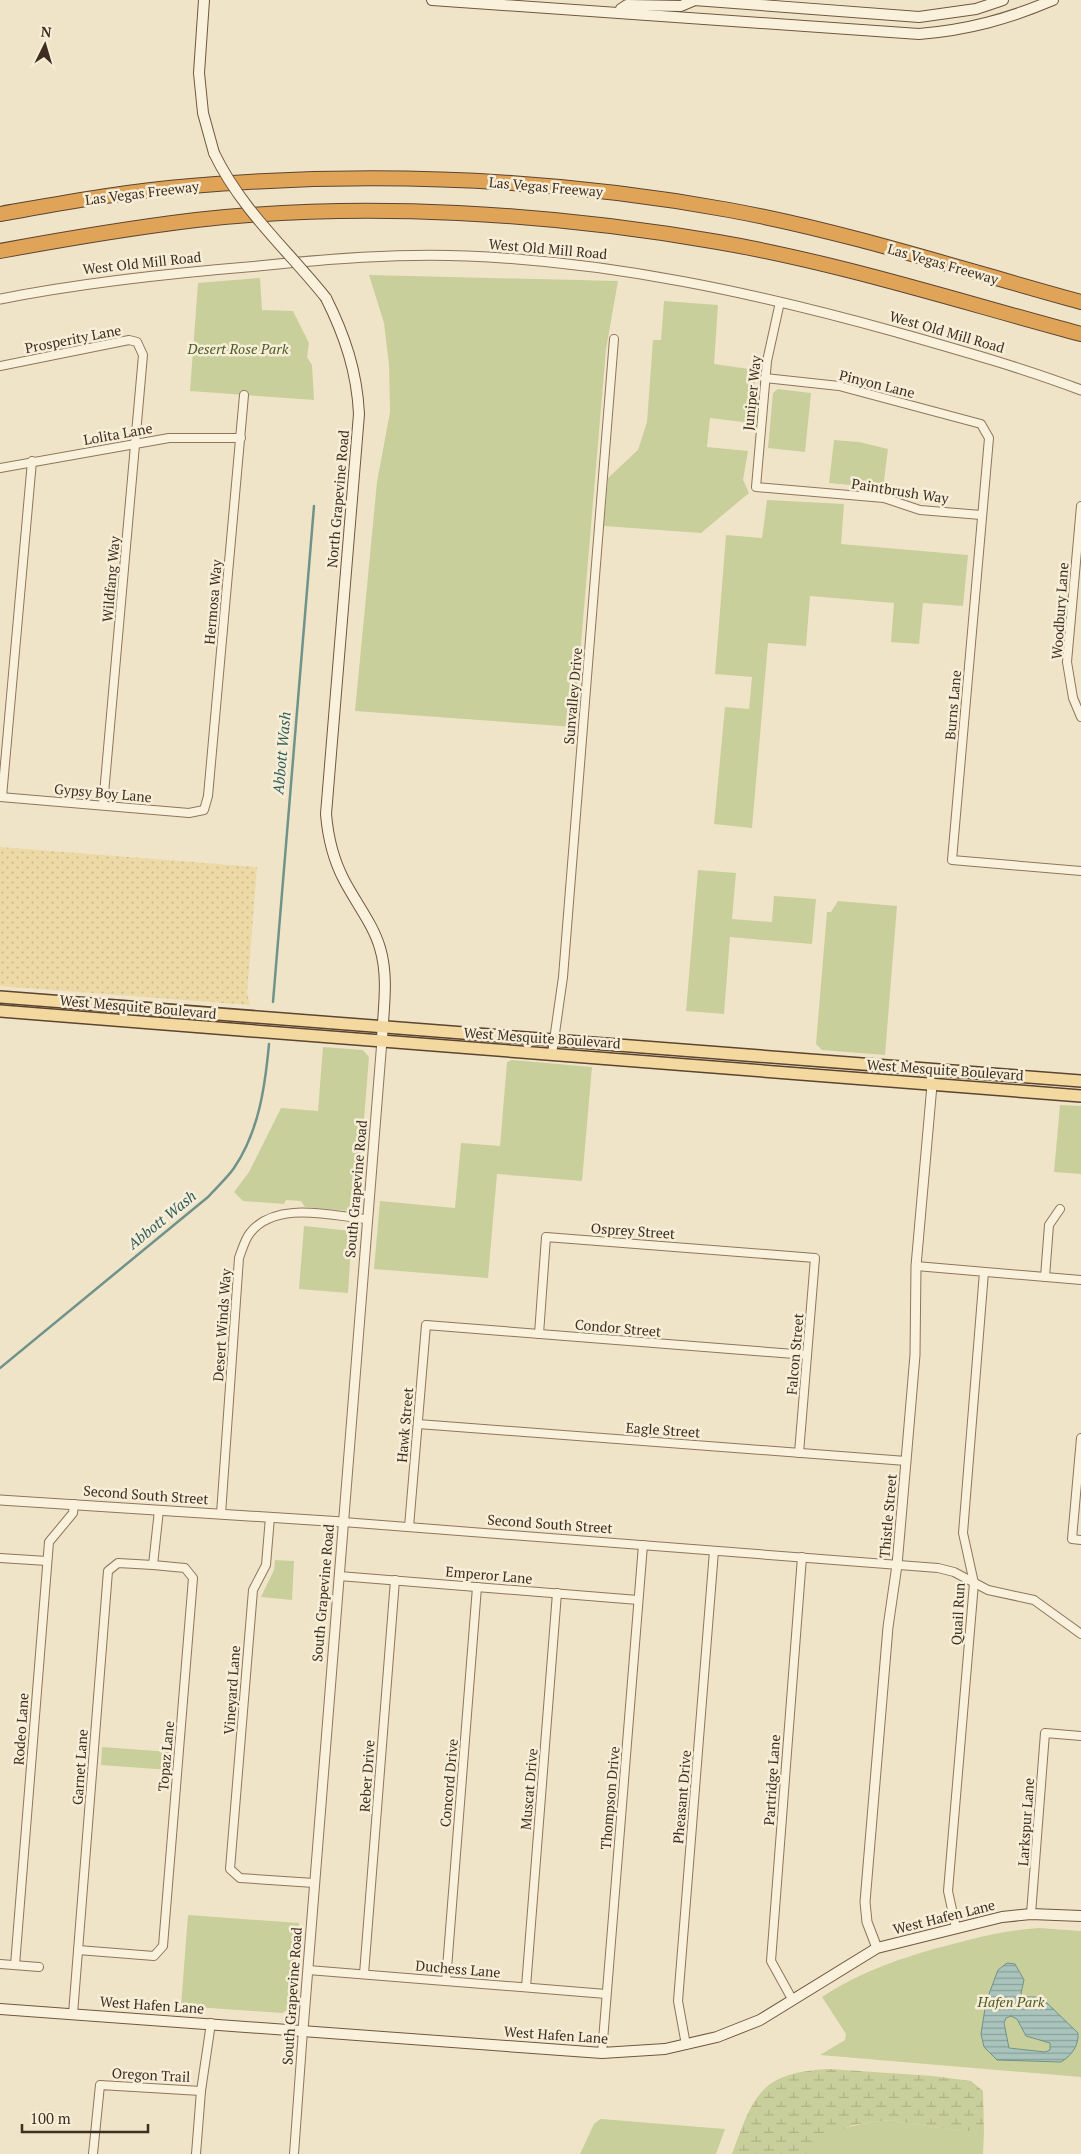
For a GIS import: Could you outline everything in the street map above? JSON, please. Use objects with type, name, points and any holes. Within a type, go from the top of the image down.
[{"type":"highway","name":"Las Vegas Freeway","points":[[0,214],[90,198],[190,186],[303,180],[400,178],[510,182],[614,193],[728,210],[803,226],[1081,302]]},
{"type":"highway","points":[[0,251],[91,234],[198,220],[322,213],[406,212],[516,217],[617,228],[745,248],[808,261],[1081,334]]},
{"type":"main road","name":"North Grapevine Road","points":[[204,0],[199,73],[203,113],[214,152],[226,178],[246,208],[296,260],[326,298],[350,354],[358,388],[359,414],[326,814],[328,838],[334,858],[369,923],[380,948],[384,969],[382,1034]]},
{"type":"main road","points":[[432,0],[919,34],[956,31],[1011,18],[1053,0]]},
{"type":"main road","points":[[619,13],[627,5],[681,6],[694,0],[919,17],[976,9],[1003,0]]},
{"type":"main road","name":"West Mesquite Boulevard","points":[[0,997],[126,1007],[552,1054],[1081,1096]]},
{"type":"main road","points":[[125,1021],[126,1007]]},
{"type":"main road","name":"West Mesquite Boulevard","points":[[0,1011],[125,1021],[382,1034],[553,1040],[1081,1081]]},
{"type":"main road","points":[[635,1060],[636,1047]]},
{"type":"main road","points":[[932,1085],[933,1070]]},
{"type":"main road","name":"West Hafen Lane","points":[[0,2009],[602,2053],[632,2053],[686,2045],[717,2037],[760,2020],[877,1948],[1002,1917],[1031,1914],[1081,1916]]},
{"type":"street","name":"West Old Mill Road","points":[[0,299],[70,285],[168,273],[324,260],[465,256],[535,260],[623,270],[780,302],[1020,367],[1081,390]]},
{"type":"street","name":"Juniper Way","points":[[756,487],[765,378],[780,302]]},
{"type":"street","name":"Sunvalley Drive","points":[[552,1054],[563,977],[614,339]]},
{"type":"street","name":"Prosperity Lane","points":[[0,366],[129,340],[137,342],[143,355]]},
{"type":"street","name":"Wildfang Way","points":[[103,805],[143,355]]},
{"type":"street","name":"Pinyon Lane","points":[[765,378],[839,386],[981,424]]},
{"type":"street","name":"Hermosa Way","points":[[204,810],[208,796],[244,395]]},
{"type":"street","name":"Burns Lane","points":[[981,424],[989,438],[952,860],[1081,871]]},
{"type":"street","name":"Lolita Lane","points":[[0,468],[170,438],[241,438]]},
{"type":"street","points":[[1,797],[32,461]]},
{"type":"street","name":"Paintbrush Way","points":[[756,487],[884,498],[920,510],[982,515]]},
{"type":"street","name":"Woodbury Lane","points":[[1081,506],[1067,662],[1073,698],[1081,717]]},
{"type":"street","name":"Gypsy Boy Lane","points":[[1,797],[189,813],[204,810]]},
{"type":"street","name":"South Grapevine Road","points":[[294,2154],[382,1034]]},
{"type":"street","name":"Thistle Street","points":[[877,1948],[867,1922],[865,1902],[888,1627],[897,1565],[915,1354],[916,1266],[932,1085]]},
{"type":"street","points":[[1045,1277],[1049,1225],[1060,1209]]},
{"type":"street","name":"Desert Winds Way","points":[[221,1514],[239,1258],[249,1233],[267,1219],[289,1212],[367,1219]]},
{"type":"street","name":"Osprey Street","points":[[539,1334],[546,1237],[815,1258]]},
{"type":"street","name":"Falcon Street","points":[[799,1453],[815,1258]]},
{"type":"street","points":[[916,1266],[1081,1280]]},
{"type":"street","name":"Quail Run","points":[[956,1928],[948,1891],[974,1583],[962,1532],[984,1272]]},
{"type":"street","name":"Condor Street","points":[[426,1325],[807,1355]]},
{"type":"street","name":"Hawk Street","points":[[409,1527],[426,1325]]},
{"type":"street","name":"Eagle Street","points":[[418,1424],[906,1461]]},
{"type":"street","points":[[1081,1438],[1072,1539],[1081,1540]]},
{"type":"street","name":"Second South Street","points":[[0,1500],[343,1522],[938,1568],[954,1572],[988,1590],[1034,1600],[1081,1634]]},
{"type":"street","name":"Rodeo Lane","points":[[15,1965],[49,1542],[73,1513],[74,1504]]},
{"type":"street","points":[[153,1565],[159,1510]]},
{"type":"street","name":"Vineyard Lane","points":[[270,1517],[266,1565],[252,1590],[230,1869],[240,1878],[314,1883]]},
{"type":"street","name":"Thompson Drive","points":[[602,2053],[642,1545]]},
{"type":"street","name":"Pheasant Drive","points":[[686,2045],[678,2001],[714,1550]]},
{"type":"street","points":[[0,1558],[47,1561]]},
{"type":"street","name":"Partridge Lane","points":[[792,1999],[771,1961],[802,1558]]},
{"type":"street","name":"Garnet Lane","points":[[73,2014],[108,1571],[118,1563],[153,1565]]},
{"type":"street","name":"Topaz Lane","points":[[78,1950],[154,1956],[163,1946],[193,1578],[185,1568],[153,1565]]},
{"type":"street","name":"Emperor Lane","points":[[339,1576],[638,1600]]},
{"type":"street","name":"Reber Drive","points":[[364,1974],[395,1580]]},
{"type":"street","name":"Concord Drive","points":[[446,1981],[477,1587]]},
{"type":"street","name":"Muscat Drive","points":[[526,1987],[557,1594]]},
{"type":"street","name":"Larkspur Lane","points":[[1031,1914],[1045,1733],[1081,1736]]},
{"type":"street","points":[[0,1964],[39,1967]]},
{"type":"street","name":"Duchess Lane","points":[[308,1970],[606,1994]]},
{"type":"street","points":[[196,2154],[201,2091],[211,2023]]},
{"type":"street","name":"Oregon Trail","points":[[93,2154],[100,2085],[201,2091]]},
{"type":"green space","points":[[369,275],[618,281],[606,349],[574,727],[355,711],[377,482],[390,412],[389,365],[384,323]]},
{"type":"green space","name":"Desert Rose Park","points":[[260,278],[262,310],[293,311],[309,343],[307,357],[312,365],[314,400],[190,391],[198,283]]},
{"type":"green space","points":[[664,301],[718,305],[714,364],[756,370],[751,423],[710,418],[707,447],[748,451],[743,480],[749,493],[701,533],[604,526],[608,478],[638,450],[647,422],[653,340],[661,340]]},
{"type":"green space","points":[[778,389],[811,393],[805,452],[768,448],[773,393]]},
{"type":"green space","points":[[834,440],[859,442],[888,449],[883,488],[829,483]]},
{"type":"green space","points":[[767,500],[844,504],[841,544],[968,555],[963,606],[923,603],[919,644],[891,642],[894,603],[810,596],[806,646],[768,643],[752,828],[714,824],[725,707],[749,709],[752,677],[715,674],[726,535],[762,538]]},
{"type":"green space","points":[[698,870],[736,873],[732,919],[772,922],[774,896],[816,899],[812,944],[730,937],[724,1014],[686,1011]]},
{"type":"green space","points":[[838,901],[897,906],[885,1055],[822,1050],[816,1044],[827,912],[831,912]]},
{"type":"green space","points":[[323,1047],[363,1050],[369,1057],[357,1207],[352,1211],[305,1207],[301,1201],[286,1200],[284,1204],[243,1201],[234,1192],[249,1172],[281,1108],[318,1111]]},
{"type":"green space","points":[[512,1060],[592,1067],[582,1181],[497,1174],[488,1278],[374,1269],[380,1201],[455,1208],[461,1143],[500,1146],[507,1062]]},
{"type":"green space","points":[[1060,1105],[1081,1106],[1081,1174],[1054,1172]]},
{"type":"green space","points":[[304,1226],[352,1231],[348,1293],[299,1289]]},
{"type":"green space","points":[[275,1560],[294,1561],[292,1600],[261,1597],[274,1570]]},
{"type":"green space","points":[[102,1747],[171,1752],[170,1770],[101,1765]]},
{"type":"green space","points":[[188,1915],[299,1923],[290,2009],[282,2013],[181,2006]]},
{"type":"green space","name":"Hafen Park","points":[[1039,1928],[1081,1931],[1081,2077],[820,2055],[845,2040],[846,2034],[822,1997],[837,1988],[883,1966],[932,1950],[994,1934]]},
{"type":"green space","points":[[830,2069],[933,2076],[971,2081],[983,2091],[984,2131],[960,2131],[888,2120],[853,2125],[828,2135],[807,2154],[732,2154],[747,2116],[763,2090],[788,2075]]},
{"type":"green space","points":[[601,2119],[725,2129],[716,2154],[580,2154],[594,2124]]},
{"type":"green space","points":[[888,2120],[960,2131],[984,2131],[983,2154],[807,2154],[814,2145],[833,2132],[855,2125]]},
{"type":"sand","points":[[0,847],[257,867],[247,993],[250,1005],[0,986]]},
{"type":"water","points":[[1007,1963],[1015,1964],[1024,1980],[1022,1997],[1036,1997],[1046,2002],[1078,2033],[1076,2046],[1065,2060],[1061,2062],[997,2060],[984,2047],[981,2034],[986,2002],[998,1970]],"holes":[[[1011,2016],[1017,2019],[1026,2036],[1050,2043],[1050,2050],[1045,2052],[1009,2048],[1004,2023],[1006,2018]]]},
{"type":"waterway","name":"Abbott Wash","points":[[273,1002],[314,506]]},
{"type":"waterway","name":"Abbott Wash","points":[[0,1368],[208,1197],[234,1168],[243,1154],[255,1124],[263,1092],[269,1044]]}]
